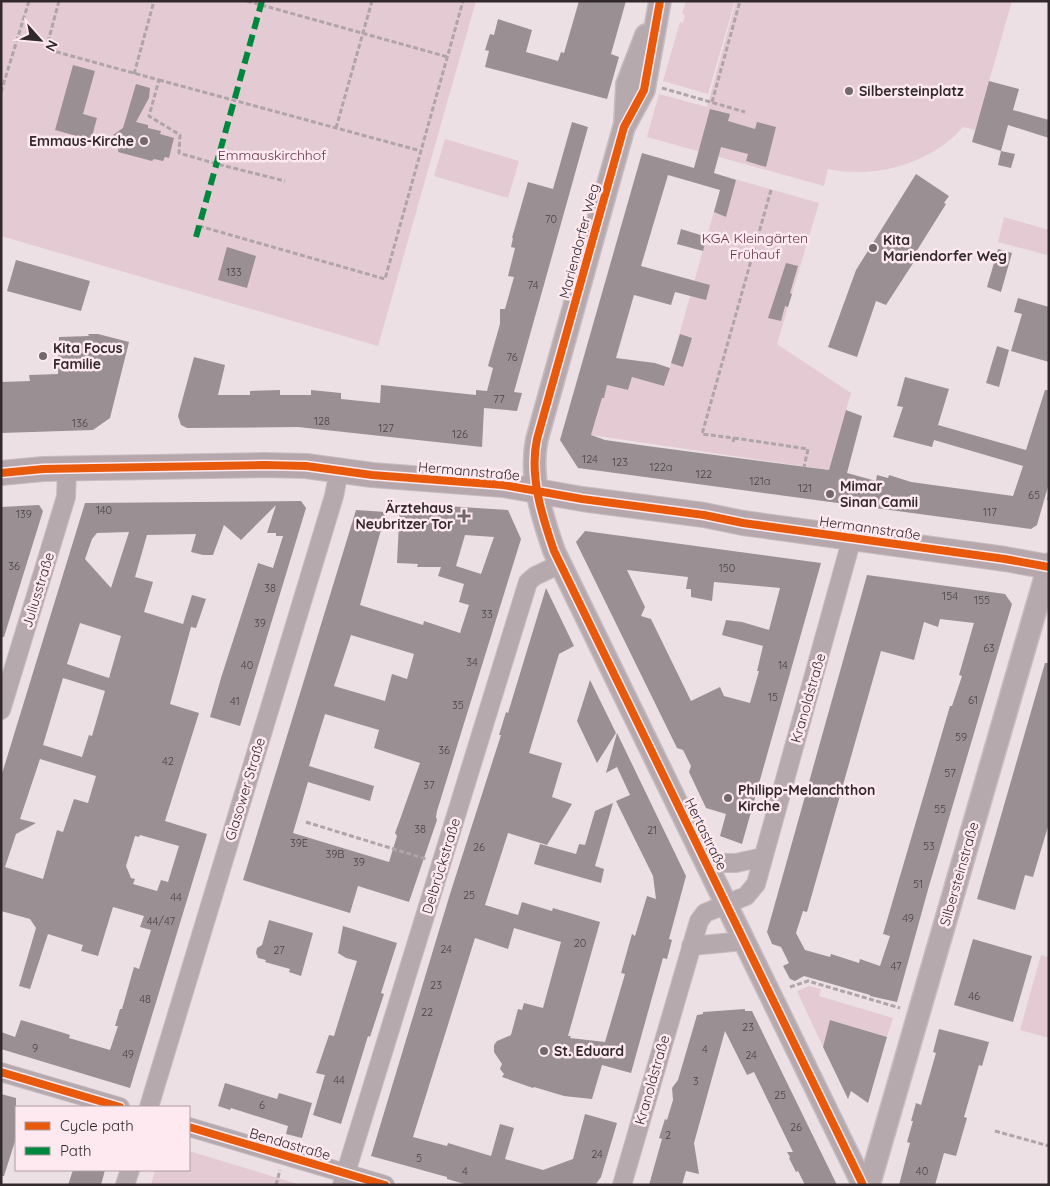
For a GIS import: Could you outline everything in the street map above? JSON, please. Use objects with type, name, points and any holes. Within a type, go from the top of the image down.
[{"type":"main road","name":"Hermannstraße","points":[[1,474],[67,469],[264,465],[339,470],[372,476],[488,483],[582,499],[704,515],[742,523],[1048,566]]},
{"type":"street","name":"Mariendorfer Weg","points":[[537,491],[534,464],[537,439],[624,127],[627,84],[659,4]]},
{"type":"street","name":"Juliusstraße","points":[[1,710],[66,497],[67,469]]},
{"type":"street","name":"Glasower Straße","points":[[149,1106],[334,496],[339,470]]},
{"type":"street","name":"Hertastraße","points":[[537,491],[546,526],[560,564],[863,1185]]},
{"type":"street","name":"Kranoldstraße","points":[[622,1185],[691,946],[702,916],[746,896],[756,884],[852,538]]},
{"type":"street","name":"Delbrückstraße","points":[[344,1179],[528,582],[535,576],[560,564]]},
{"type":"street","name":"Silbersteinstraße","points":[[869,1185],[1048,566]]},
{"type":"street","points":[[706,862],[736,862],[763,857]]},
{"type":"street","points":[[691,946],[744,941]]},
{"type":"street","points":[[1,1072],[117,1106]]},
{"type":"street","name":"Bendastraße","points":[[190,1127],[344,1179],[385,1185]]},
{"type":"street","points":[[125,1185],[130,1171]]},
{"type":"path","points":[[1,92],[29,1]]},
{"type":"path","points":[[59,1],[46,49],[421,151]]},
{"type":"path","points":[[134,74],[154,1]]},
{"type":"path","points":[[247,1],[448,57]]},
{"type":"path","points":[[336,128],[372,1]]},
{"type":"path","points":[[199,226],[385,279],[463,1]]},
{"type":"path","points":[[712,102],[740,1]]},
{"type":"path","points":[[159,80],[149,116],[180,135],[179,153],[285,181]]},
{"type":"path","points":[[656,86],[745,112]]},
{"type":"path","points":[[771,190],[702,434],[733,440],[808,449],[804,467]]},
{"type":"path","points":[[306,822],[441,864]]},
{"type":"path","points":[[790,987],[808,981],[900,1008]]},
{"type":"path","points":[[995,1131],[1049,1146]]},
{"type":"green space","name":"Emmauskirchhof","points":[[1,1],[476,1],[378,346],[1,236]]},
{"type":"green space","points":[[686,1],[735,1],[708,94],[663,81],[680,22],[683,23],[685,15],[682,13]]},
{"type":"green space","name":"Silbersteinplatz","points":[[736,1],[1012,1],[975,130],[963,127],[935,151],[901,166],[864,172],[828,169],[824,186],[647,137],[659,94],[707,107]]},
{"type":"green space","points":[[445,139],[519,161],[508,198],[434,176]]},
{"type":"green space","name":"KGA Kleingärten Frühauf","points":[[724,176],[819,203],[777,344],[851,393],[829,470],[591,435],[607,385],[628,390],[632,377],[665,385]]},
{"type":"green space","points":[[1004,217],[1049,230],[1049,250],[1047,255],[998,242]]},
{"type":"green space","points":[[1041,955],[1049,957],[1049,1038],[1020,1030]]},
{"type":"green space","points":[[809,986],[821,989],[819,996],[893,1018],[887,1037],[831,1020],[823,1047],[797,991]]},
{"type":"green space","points":[[190,1151],[301,1185],[151,1185],[155,1171],[190,1171]]},
{"type":"building","points":[[579,1],[626,1],[611,54],[619,57],[607,99],[485,67],[489,51],[485,50],[490,34],[494,35],[498,19],[532,30],[526,52],[558,61],[561,52],[564,53]]},
{"type":"building","points":[[73,65],[95,71],[83,114],[97,118],[91,140],[55,130]]},
{"type":"building","points":[[989,81],[1019,89],[1013,110],[1049,120],[1049,138],[1008,125],[1001,151],[972,142]]},
{"type":"building","name":"Emmaus-Kirche","points":[[136,84],[150,88],[149,98],[136,122],[148,125],[148,128],[161,131],[160,134],[174,138],[169,158],[165,157],[163,161],[154,159],[152,161],[118,152],[119,144],[113,135],[123,128]]},
{"type":"building","points":[[710,109],[730,114],[728,121],[755,129],[757,122],[776,127],[766,167],[746,161],[748,154],[721,147],[714,173],[736,180],[726,217],[714,212],[720,190],[668,175],[641,266],[710,285],[706,300],[675,292],[671,305],[634,295],[616,358],[655,363],[670,368],[664,386],[632,377],[628,390],[607,385],[591,435],[605,440],[829,470],[846,410],[862,416],[847,473],[876,481],[877,475],[888,478],[889,475],[911,482],[1013,496],[1023,466],[934,440],[932,447],[893,437],[903,407],[897,406],[905,377],[949,389],[938,425],[1026,450],[1045,390],[1049,390],[1049,483],[1037,525],[1031,529],[578,468],[560,440],[642,153],[694,168]]},
{"type":"building","points":[[572,122],[588,127],[514,392],[522,393],[517,411],[484,408],[482,447],[298,427],[187,428],[181,425],[178,416],[194,357],[225,365],[218,395],[250,395],[250,391],[280,390],[280,395],[311,395],[311,390],[341,393],[341,399],[380,403],[381,385],[476,395],[476,390],[487,391],[493,368],[488,366],[500,324],[500,309],[505,309],[514,277],[508,276],[515,248],[511,247],[512,238],[528,182],[553,189]]},
{"type":"building","points":[[1001,151],[1015,154],[1011,168],[998,165]]},
{"type":"building","points":[[916,174],[949,196],[944,203],[946,204],[916,252],[919,254],[886,305],[876,301],[857,357],[828,347],[856,270]]},
{"type":"building","points":[[681,229],[707,237],[703,251],[677,244]]},
{"type":"building","points":[[227,247],[256,256],[247,288],[218,280]]},
{"type":"building","points":[[998,249],[1012,253],[1001,292],[987,287]]},
{"type":"building","points":[[16,260],[90,281],[81,311],[7,291]]},
{"type":"building","points":[[786,263],[798,266],[788,307],[785,306],[781,321],[768,318]]},
{"type":"building","points":[[1018,298],[1049,307],[1049,362],[1011,351],[1022,314],[1014,312]]},
{"type":"building","points":[[88,334],[98,334],[129,342],[110,418],[93,430],[1,433],[1,382],[30,381],[29,375],[58,374],[59,337],[89,336]]},
{"type":"building","points":[[680,334],[692,338],[683,367],[671,363]]},
{"type":"building","points":[[997,346],[1009,350],[999,387],[986,383]]},
{"type":"building","points":[[301,501],[306,508],[240,726],[210,717],[258,563],[273,568],[283,536],[276,536],[276,533],[267,533],[276,505],[241,540],[224,525],[213,555],[191,552],[196,534],[147,535],[135,577],[153,582],[144,612],[183,624],[192,595],[206,599],[196,628],[191,627],[170,704],[199,713],[165,821],[207,834],[130,1088],[1,1049],[1,1032],[15,1037],[21,1020],[70,1035],[69,1038],[110,1050],[118,1026],[115,1026],[134,967],[139,969],[151,930],[140,927],[144,916],[113,907],[98,956],[81,951],[83,945],[48,934],[30,989],[19,986],[36,928],[30,919],[1,911],[1,777],[85,503]],"holes":[[[129,532],[111,588],[85,559],[92,539],[97,533]],[[80,623],[121,636],[109,678],[67,664]],[[63,678],[105,691],[92,736],[89,735],[82,757],[43,745]],[[40,759],[96,776],[88,803],[74,799],[63,832],[57,830],[43,879],[5,867],[16,834],[36,823],[20,819]],[[140,835],[179,846],[168,882],[161,880],[157,891],[133,884],[135,879],[131,878],[126,866],[135,836],[139,837]]]},
{"type":"building","points":[[400,503],[508,510],[521,539],[437,811],[437,820],[409,902],[358,886],[350,913],[243,880],[356,510],[386,512],[360,605],[423,625],[424,621],[460,633],[469,605],[459,602],[464,584],[438,576],[441,567],[417,567],[418,564],[397,563]],"holes":[[[465,535],[494,537],[481,574],[456,566]],[[351,635],[414,654],[407,679],[392,674],[385,701],[334,686]],[[325,714],[379,730],[374,748],[420,763],[395,833],[397,836],[389,862],[293,833],[308,782],[370,801],[374,786],[309,766]]]},
{"type":"building","points":[[39,505],[43,511],[4,637],[1,637],[1,507]]},
{"type":"building","points":[[585,531],[821,563],[742,844],[720,836],[726,814],[706,808],[689,772],[691,766],[683,750],[677,748],[576,542]],"holes":[[[627,570],[688,577],[686,589],[691,589],[691,597],[712,601],[714,582],[780,588],[769,630],[742,622],[726,620],[722,635],[763,646],[757,671],[759,671],[750,703],[724,696],[720,687],[691,701],[651,619],[641,616],[645,607]]]},
{"type":"building","points":[[867,575],[1005,594],[1012,604],[897,1002],[804,976],[795,981],[790,979],[783,966],[789,963],[781,947],[772,944],[767,932]],"holes":[[[940,619],[974,623],[959,675],[962,676],[952,706],[950,706],[883,934],[890,936],[880,966],[860,959],[859,963],[831,954],[830,957],[805,950],[796,933],[803,911],[807,912],[881,651],[914,660],[924,622],[938,627]]]},
{"type":"building","points":[[546,588],[574,646],[559,654],[529,753],[562,763],[552,797],[572,804],[547,845],[508,833],[485,905],[518,915],[522,902],[552,911],[553,908],[600,922],[568,1036],[571,1036],[570,1038],[605,1042],[625,974],[621,973],[632,934],[635,936],[647,896],[656,899],[653,876],[616,801],[630,795],[617,767],[606,773],[617,733],[686,876],[669,939],[672,940],[667,959],[663,958],[631,1073],[602,1065],[592,1099],[564,1096],[502,1077],[504,1074],[500,1069],[502,1064],[494,1052],[494,1045],[497,1041],[511,1035],[518,1009],[522,1010],[524,1003],[543,1008],[561,942],[514,928],[508,949],[475,938],[413,1137],[447,1146],[448,1143],[491,1156],[500,1124],[514,1128],[505,1159],[543,1170],[573,1159],[585,1114],[617,1123],[601,1177],[596,1184],[468,1185],[447,1179],[447,1177],[371,1156],[450,894],[501,735],[499,735],[506,712],[508,713]]},
{"type":"building","points":[[1045,663],[1049,663],[1049,823],[1033,877],[1025,875],[1015,910],[977,899]]},
{"type":"building","points":[[590,680],[616,733],[597,763],[577,721]]},
{"type":"building","points":[[613,803],[595,866],[604,869],[601,883],[534,864],[540,844],[576,854],[579,844],[585,845],[595,811]]},
{"type":"building","points":[[269,920],[313,933],[301,976],[289,972],[290,969],[265,962],[266,960],[258,958],[257,948],[262,945]]},
{"type":"building","points":[[343,926],[397,943],[381,993],[384,994],[370,1037],[368,1036],[341,1124],[313,1115],[325,1075],[316,1073],[329,1035],[334,1036],[357,961],[346,958],[338,953]]},
{"type":"building","points":[[973,939],[1032,956],[1013,1022],[954,1005]]},
{"type":"building","points":[[745,1009],[745,1011],[752,1011],[837,1185],[805,1185],[789,1158],[787,1152],[793,1152],[754,1072],[747,1075],[725,1031],[694,1143],[699,1174],[686,1171],[682,1185],[649,1185],[662,1139],[659,1138],[673,1100],[672,1088],[678,1080],[697,1015],[703,1014],[703,1012]]},
{"type":"building","points":[[830,1020],[887,1037],[868,1103],[851,1091],[848,1099],[823,1047]]},
{"type":"building","points":[[939,1029],[989,1042],[982,1066],[979,1065],[964,1117],[967,1118],[956,1156],[944,1153],[935,1185],[899,1185],[910,1143],[907,1142],[913,1121],[911,1121],[916,1103],[921,1105],[936,1053],[933,1052]]},
{"type":"building","points":[[225,1083],[277,1099],[279,1093],[312,1103],[302,1138],[286,1134],[288,1126],[231,1108],[230,1110],[218,1106]]},
{"type":"building","points":[[1,1094],[16,1098],[16,1106],[15,1141],[4,1176],[1,1176]]},
{"type":"building","points":[[73,1171],[105,1171],[101,1185],[68,1185]]},
{"type":"marked path","points":[[196,237],[262,1]]},
{"type":"cycle path","points":[[660,1],[644,90],[624,127],[537,439],[535,467],[538,496],[554,551],[863,1185]]},
{"type":"cycle path","points":[[1,473],[43,469],[306,466],[372,475],[503,485],[582,499],[704,515],[743,523],[1005,559],[1049,567]]},
{"type":"cycle path","points":[[1,1072],[117,1106]]},
{"type":"cycle path","points":[[190,1127],[385,1185]]},
{"type":"place","name":"Silbersteinplatz","points":[[849,91]]},
{"type":"place","name":"Emmaus-Kirche","points":[[144,141]]},
{"type":"place","name":"Kita Mariendorfer Weg","points":[[873,248]]},
{"type":"place","name":"Kita Focus Familie","points":[[43,356]]},
{"type":"place","name":"Mimar Sinan Camii","points":[[830,494]]},
{"type":"place","name":"Ärztehaus Neubritzer Tor","points":[[464,516]]},
{"type":"place","name":"Philipp-Melanchthon Kirche","points":[[728,798]]},
{"type":"place","name":"St. Eduard","points":[[544,1051]]}]
